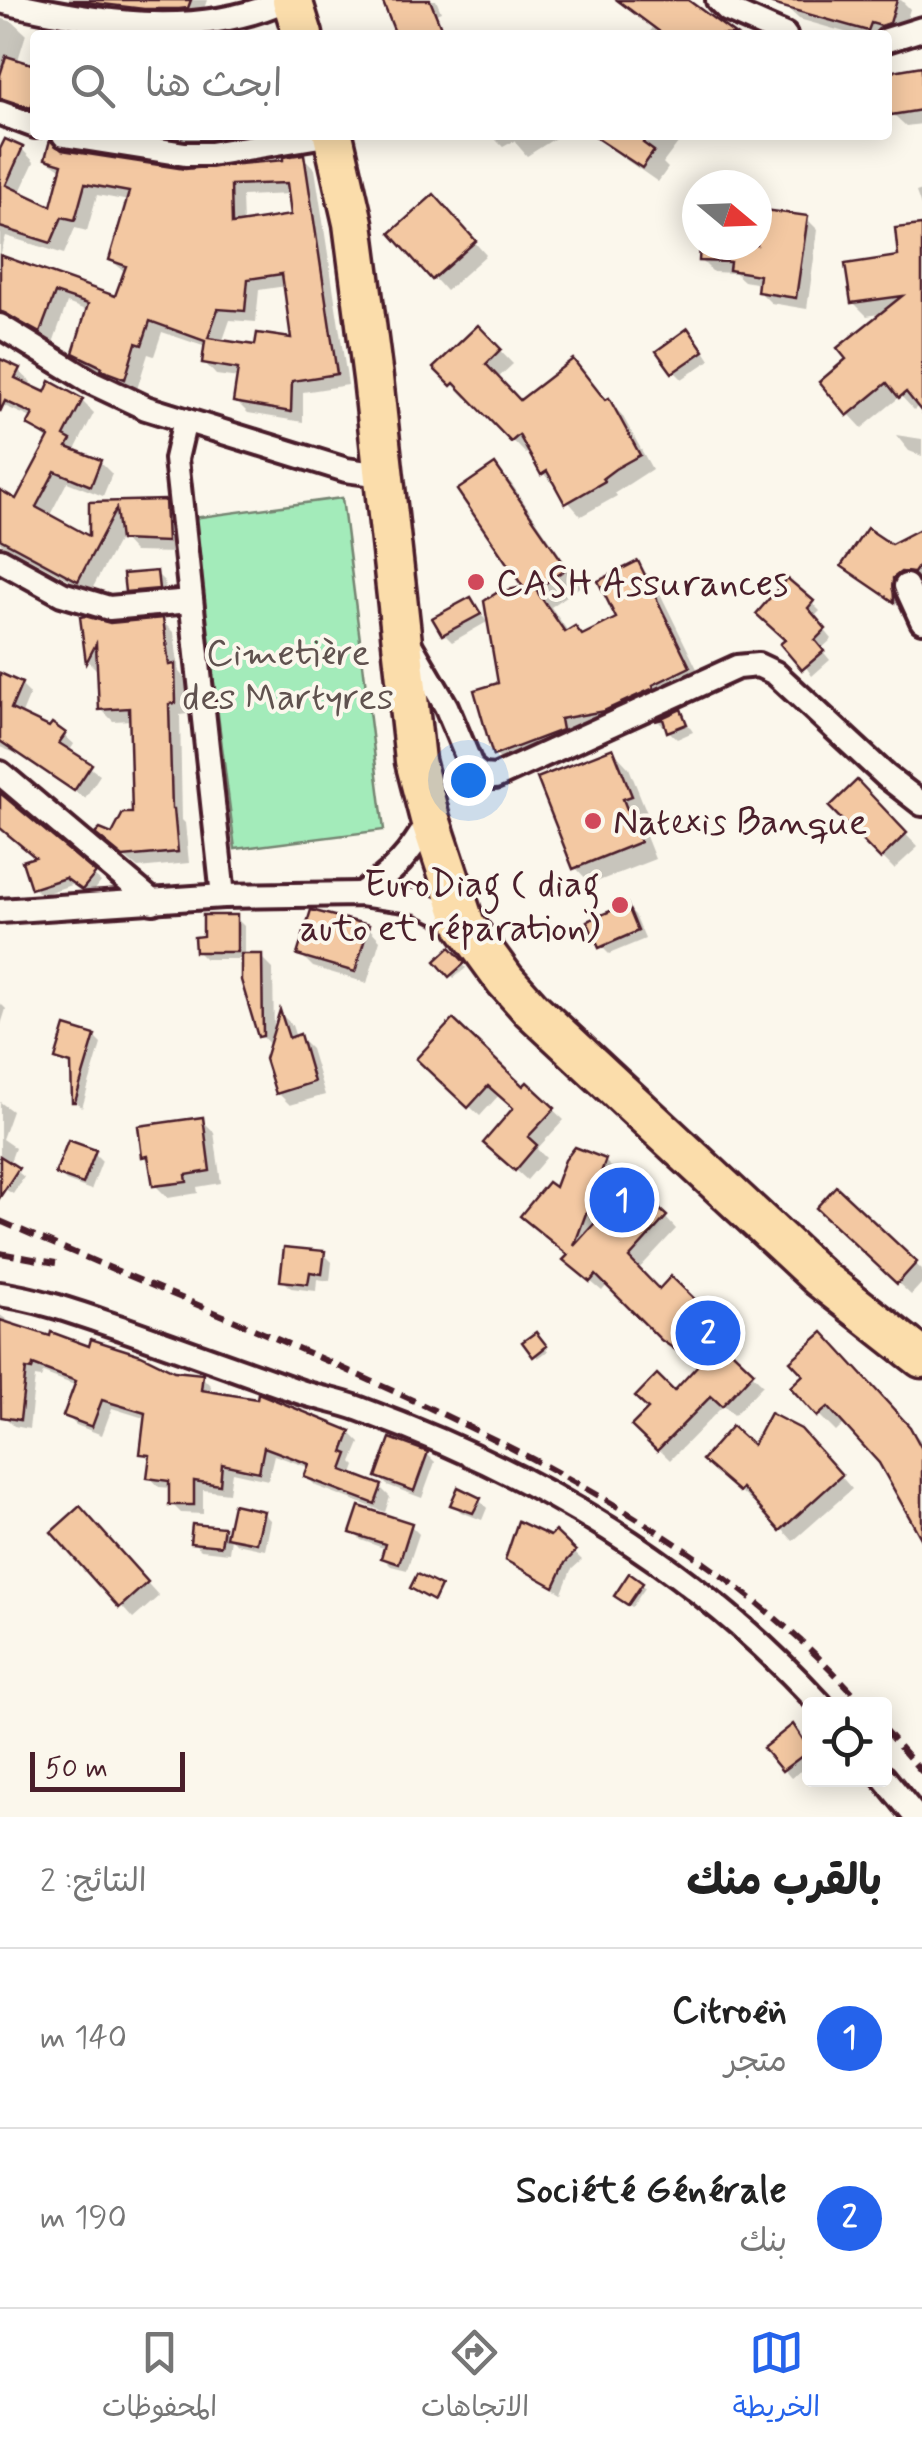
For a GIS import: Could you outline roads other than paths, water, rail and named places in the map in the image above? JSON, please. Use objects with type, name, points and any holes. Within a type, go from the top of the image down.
[{"type":"main road","points":[[288,0],[300,30]]},
{"type":"main road","points":[[331,140],[352,223],[415,760],[465,925],[531,1010],[820,1278],[922,1358]]},
{"type":"street","points":[[0,1],[54,14],[183,27],[288,0]]},
{"type":"street","points":[[718,0],[728,10],[774,30]]},
{"type":"street","points":[[892,39],[922,30]]},
{"type":"street","points":[[0,114],[30,124]]},
{"type":"street","points":[[96,140],[185,154],[210,154],[298,140]]},
{"type":"street","points":[[0,326],[90,382],[146,408],[346,470],[382,475]]},
{"type":"street","points":[[185,420],[176,459],[223,896]]},
{"type":"street","points":[[0,560],[62,594],[109,608],[191,600]]},
{"type":"street","points":[[906,586],[922,621]]},
{"type":"street","points":[[400,626],[446,706],[472,768],[482,776],[495,777],[736,668],[758,665],[775,672],[886,776],[922,804]]},
{"type":"street","points":[[0,773],[154,902]]},
{"type":"street","points":[[360,894],[390,875],[414,849],[430,819]]},
{"type":"street","points":[[0,911],[223,896],[360,894],[419,902],[465,925]]},
{"type":"street","points":[[0,1294],[65,1308],[298,1391],[358,1408],[562,1499],[678,1573],[778,1658],[814,1697]]},
{"type":"street","points":[[891,1787],[916,1817]]},
{"type":"railway","points":[[0,1221],[382,1386],[577,1483],[700,1560],[758,1604],[856,1697]]},
{"type":"railway","points":[[0,1253],[56,1263]]},
{"type":"railway","points":[[892,1738],[922,1772]]},
{"type":"place","name":"CASH Assurances","points":[[476,582]]},
{"type":"place","name":"Natexis Banque","points":[[593,821]]},
{"type":"place","name":"EuroDiag ( diag auto et réparation)","points":[[620,905]]},
{"type":"place","name":"Citroën","points":[[622,1200]]},
{"type":"place","name":"Société Générale","points":[[708,1333]]},
{"type":"park label","name":"Cimetière des Martyres","points":[[288,674]]}]
